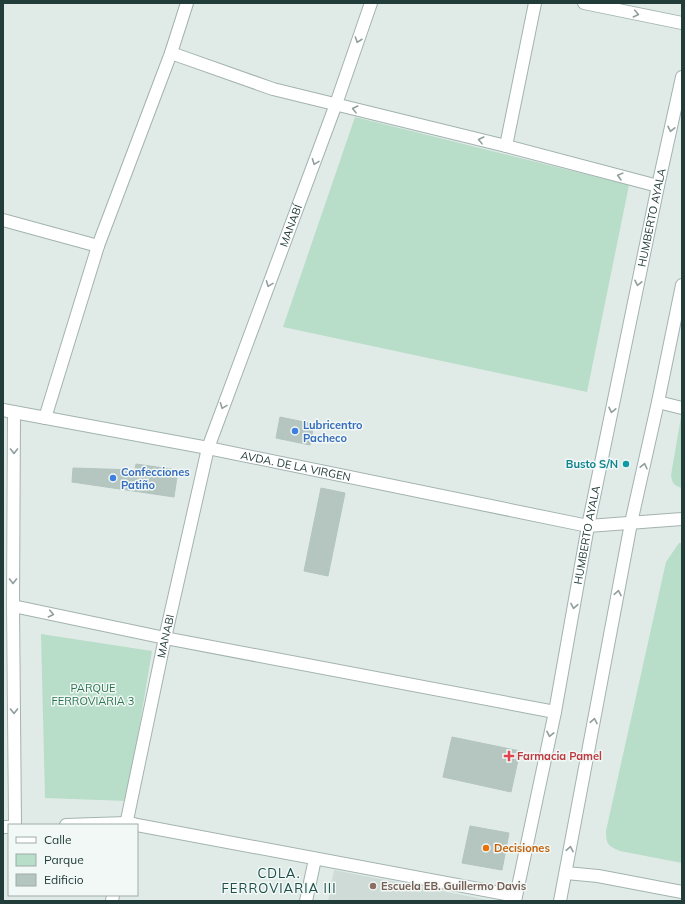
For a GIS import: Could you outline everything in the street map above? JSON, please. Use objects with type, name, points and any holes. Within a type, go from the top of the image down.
[{"type":"street","points":[[45,418],[98,246],[170,53],[187,3]]},
{"type":"street","name":"MANABÍ","points":[[208,448],[336,104],[371,3]]},
{"type":"street","points":[[506,146],[535,3]]},
{"type":"street","points":[[584,3],[682,23]]},
{"type":"street","points":[[170,53],[273,89],[506,146],[658,186]]},
{"type":"street","name":"HUMBERTO AYALA","points":[[516,898],[555,712],[588,526],[682,77]]},
{"type":"street","points":[[3,220],[98,246]]},
{"type":"street","points":[[560,901],[631,523],[682,285]]},
{"type":"street","points":[[658,402],[682,408]]},
{"type":"street","points":[[9,411],[15,824]]},
{"type":"street","name":"AVDA. DE LA VIRGEN","points":[[9,411],[208,448],[588,526],[682,519]]},
{"type":"street","name":"MANABI","points":[[131,824],[166,638],[208,448]]},
{"type":"street","points":[[13,606],[166,638],[555,712]]},
{"type":"street","points":[[138,826],[516,898]]},
{"type":"street","points":[[306,901],[315,859]]},
{"type":"street","points":[[566,873],[598,876],[682,892]]},
{"type":"shaded area","name":"Escuela EB. Guillermo Davis","points":[[334,870],[493,901],[328,901]]},
{"type":"green space","points":[[355,117],[629,185],[587,392],[283,327]]},
{"type":"green space","points":[[682,411],[682,488],[674,484],[671,475]]},
{"type":"green space","points":[[679,543],[682,543],[682,863],[620,851],[608,844],[606,839],[606,831],[666,562]]},
{"type":"green space","name":"PARQUE FERROVIARIA 3","points":[[41,634],[152,651],[127,801],[45,798]]},
{"type":"building","name":"Lubricentro Pacheco","points":[[280,417],[314,424],[310,445],[276,438]]},
{"type":"building","points":[[136,464],[178,470],[174,497],[72,482],[73,468],[135,470]]},
{"type":"building","points":[[321,488],[345,493],[328,576],[304,571]]},
{"type":"building","points":[[452,737],[520,751],[511,792],[443,777]]},
{"type":"building","name":"Decisiones","points":[[470,826],[509,833],[502,870],[462,863]]},
{"type":"place","name":"Lubricentro Pacheco","points":[[295,431]]},
{"type":"place","name":"Busto S/N","points":[[626,464]]},
{"type":"place","name":"Confecciones Patiño","points":[[113,478]]},
{"type":"place","name":"Farmacia Pamel","points":[[509,756]]},
{"type":"place","name":"Decisiones","points":[[486,848]]},
{"type":"place","name":"Escuela EB. Guillermo Davis","points":[[373,886]]},
{"type":"district","name":"CDLA. FERROVIARIA III","points":[[279,880]]}]
